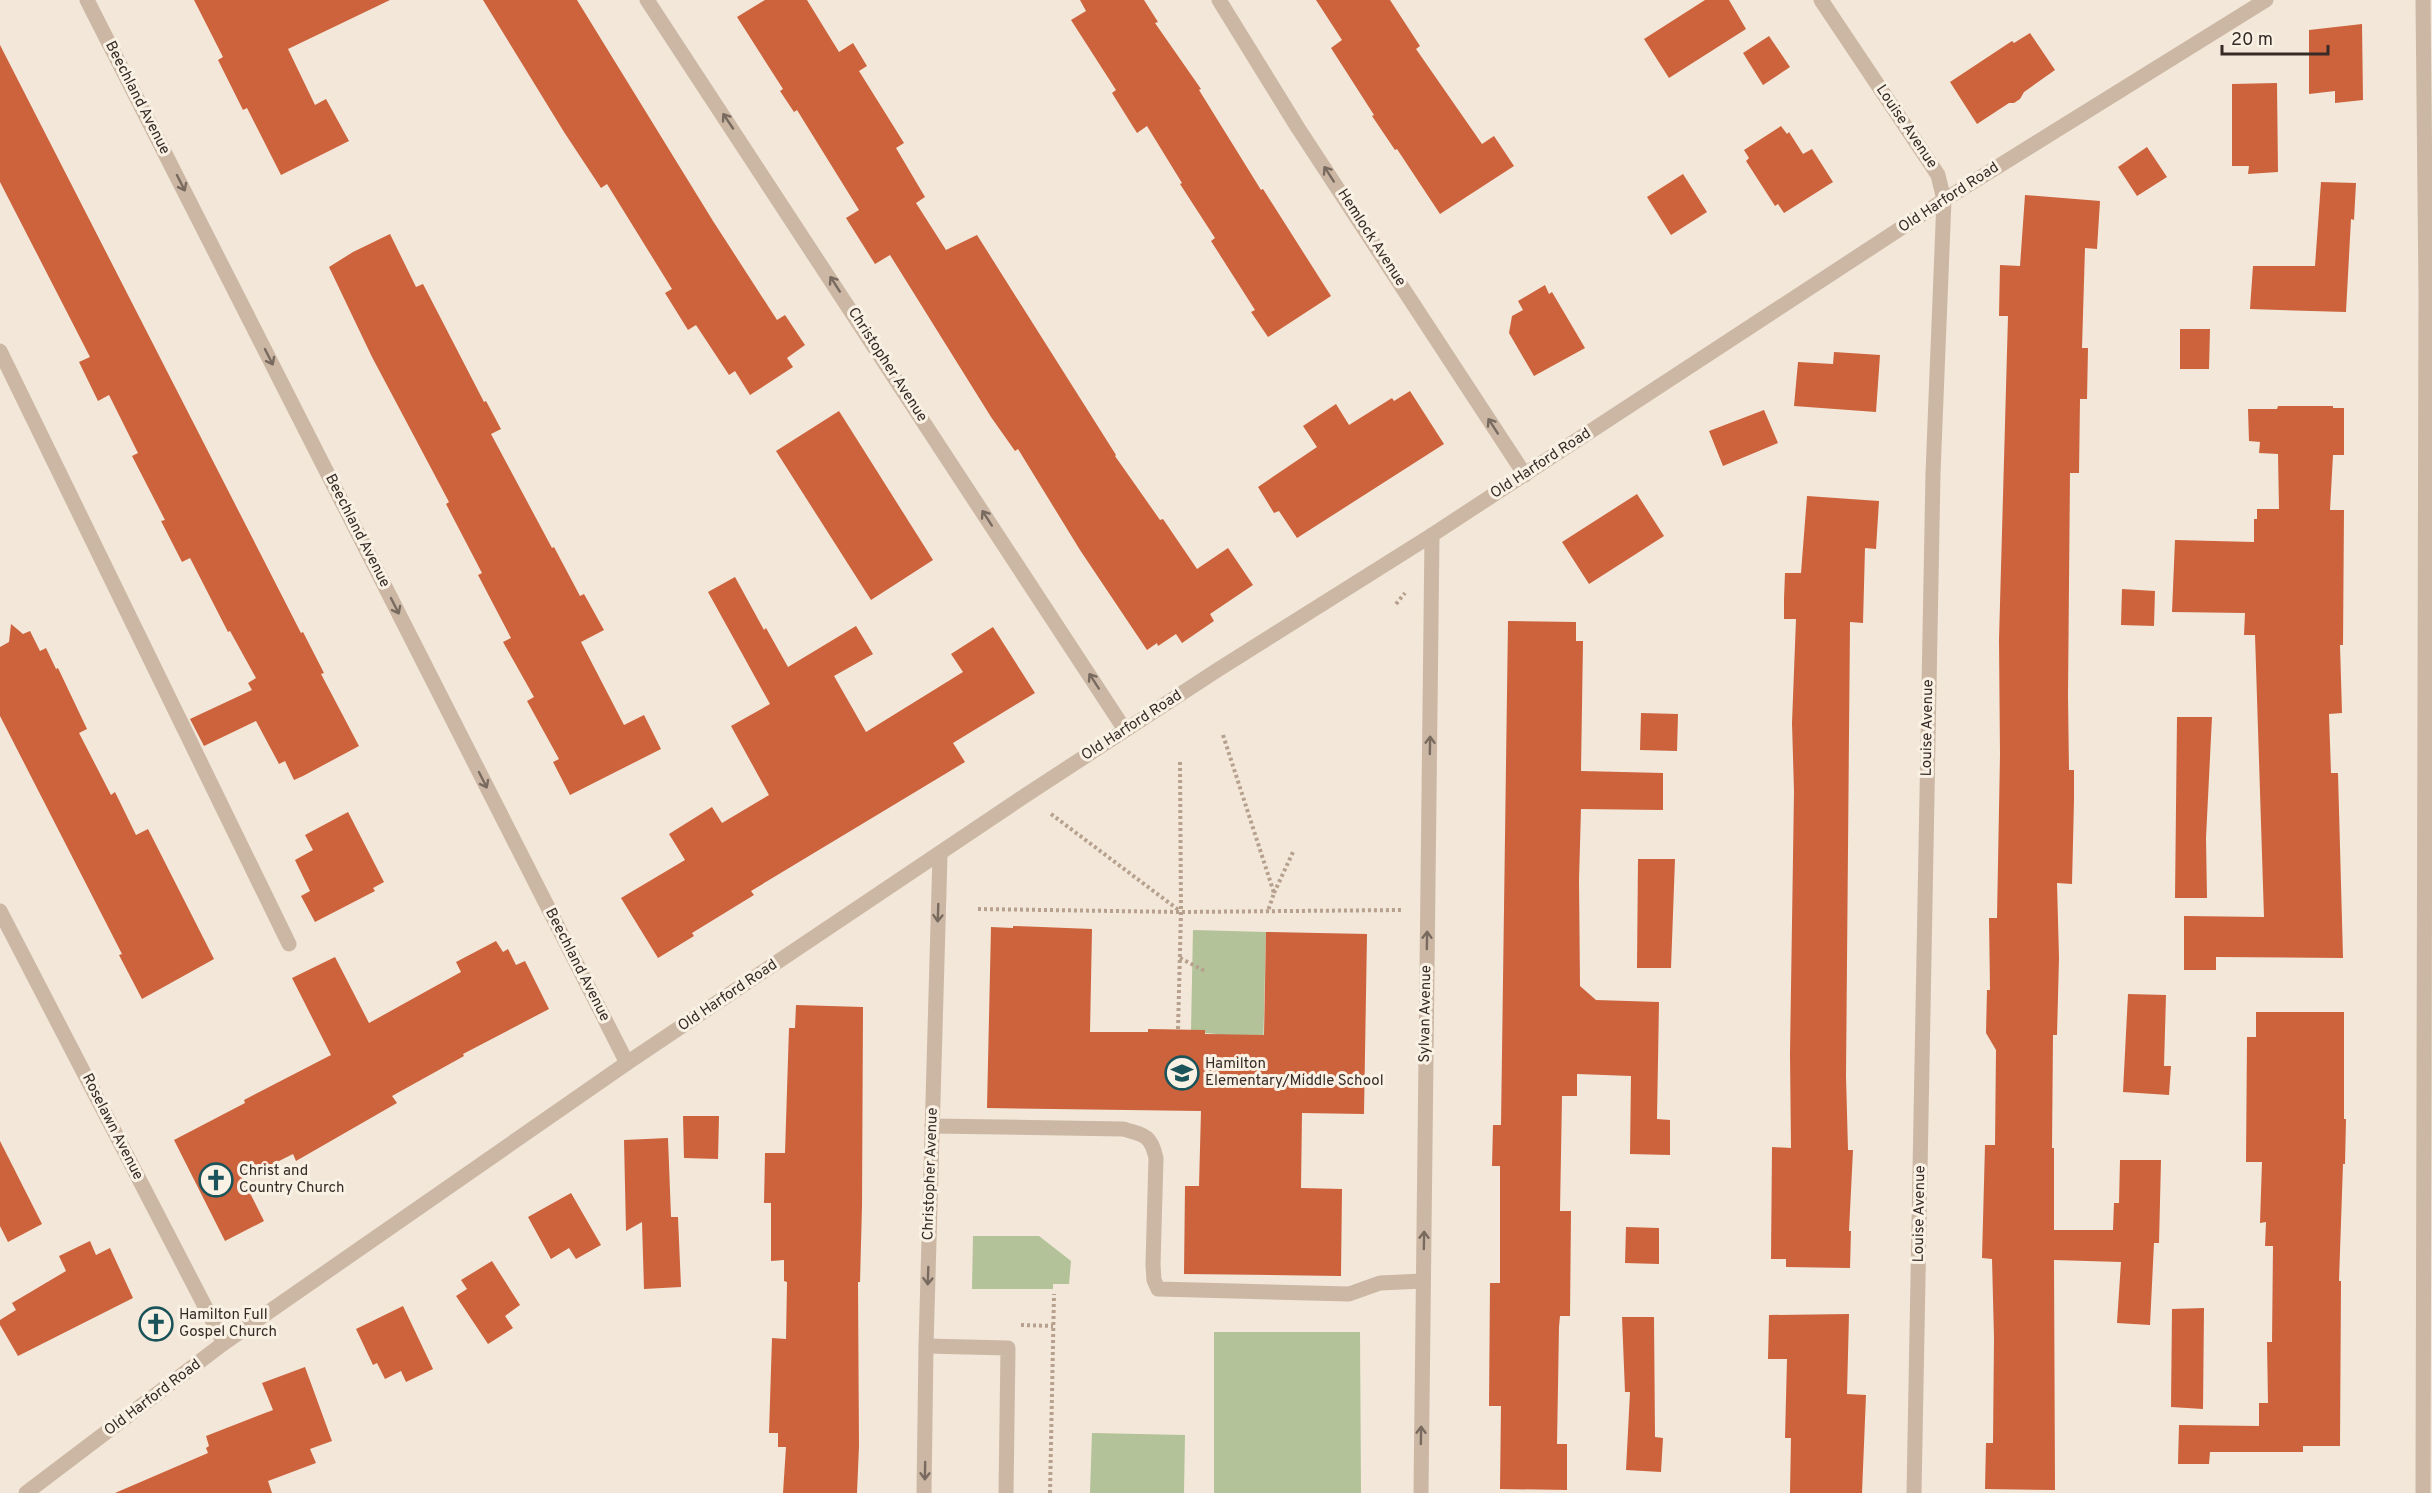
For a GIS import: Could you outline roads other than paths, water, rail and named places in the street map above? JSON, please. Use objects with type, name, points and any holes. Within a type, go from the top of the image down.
[{"type":"street","name":"Beechland Avenue","points":[[87,0],[627,1063]]},
{"type":"street","name":"Christopher Avenue","points":[[647,0],[1125,730]]},
{"type":"street","name":"Hemlock Avenue","points":[[1219,0],[1299,128],[1525,475]]},
{"type":"street","name":"Louise Avenue","points":[[1821,0],[1938,175],[1944,200],[1933,473],[1914,1493]]},
{"type":"street","name":"Old Harford Road","points":[[26,1493],[224,1344],[627,1063],[1125,730],[1525,475],[1944,200],[2266,0]]},
{"type":"street","points":[[2423,0],[2426,293],[2423,1493]]},
{"type":"street","points":[[0,351],[289,944]]},
{"type":"street","name":"Sylvan Avenue","points":[[1420,1493],[1432,535]]},
{"type":"street","name":"Christopher Avenue","points":[[924,1493],[940,855]]},
{"type":"street","name":"Roselawn Avenue","points":[[0,911],[224,1344]]},
{"type":"street","points":[[932,1126],[1123,1129],[1144,1135],[1152,1143],[1156,1158],[1153,1265],[1158,1289],[1349,1294],[1380,1283],[1423,1281]]},
{"type":"street","points":[[926,1346],[1008,1348],[1006,1493]]},
{"type":"place","name":"Hamilton Elementary/Middle School","points":[[1182,1073]]},
{"type":"place","name":"Christ and Country Church","points":[[216,1180]]},
{"type":"place","name":"Hamilton Full Gospel Church","points":[[156,1324]]}]
